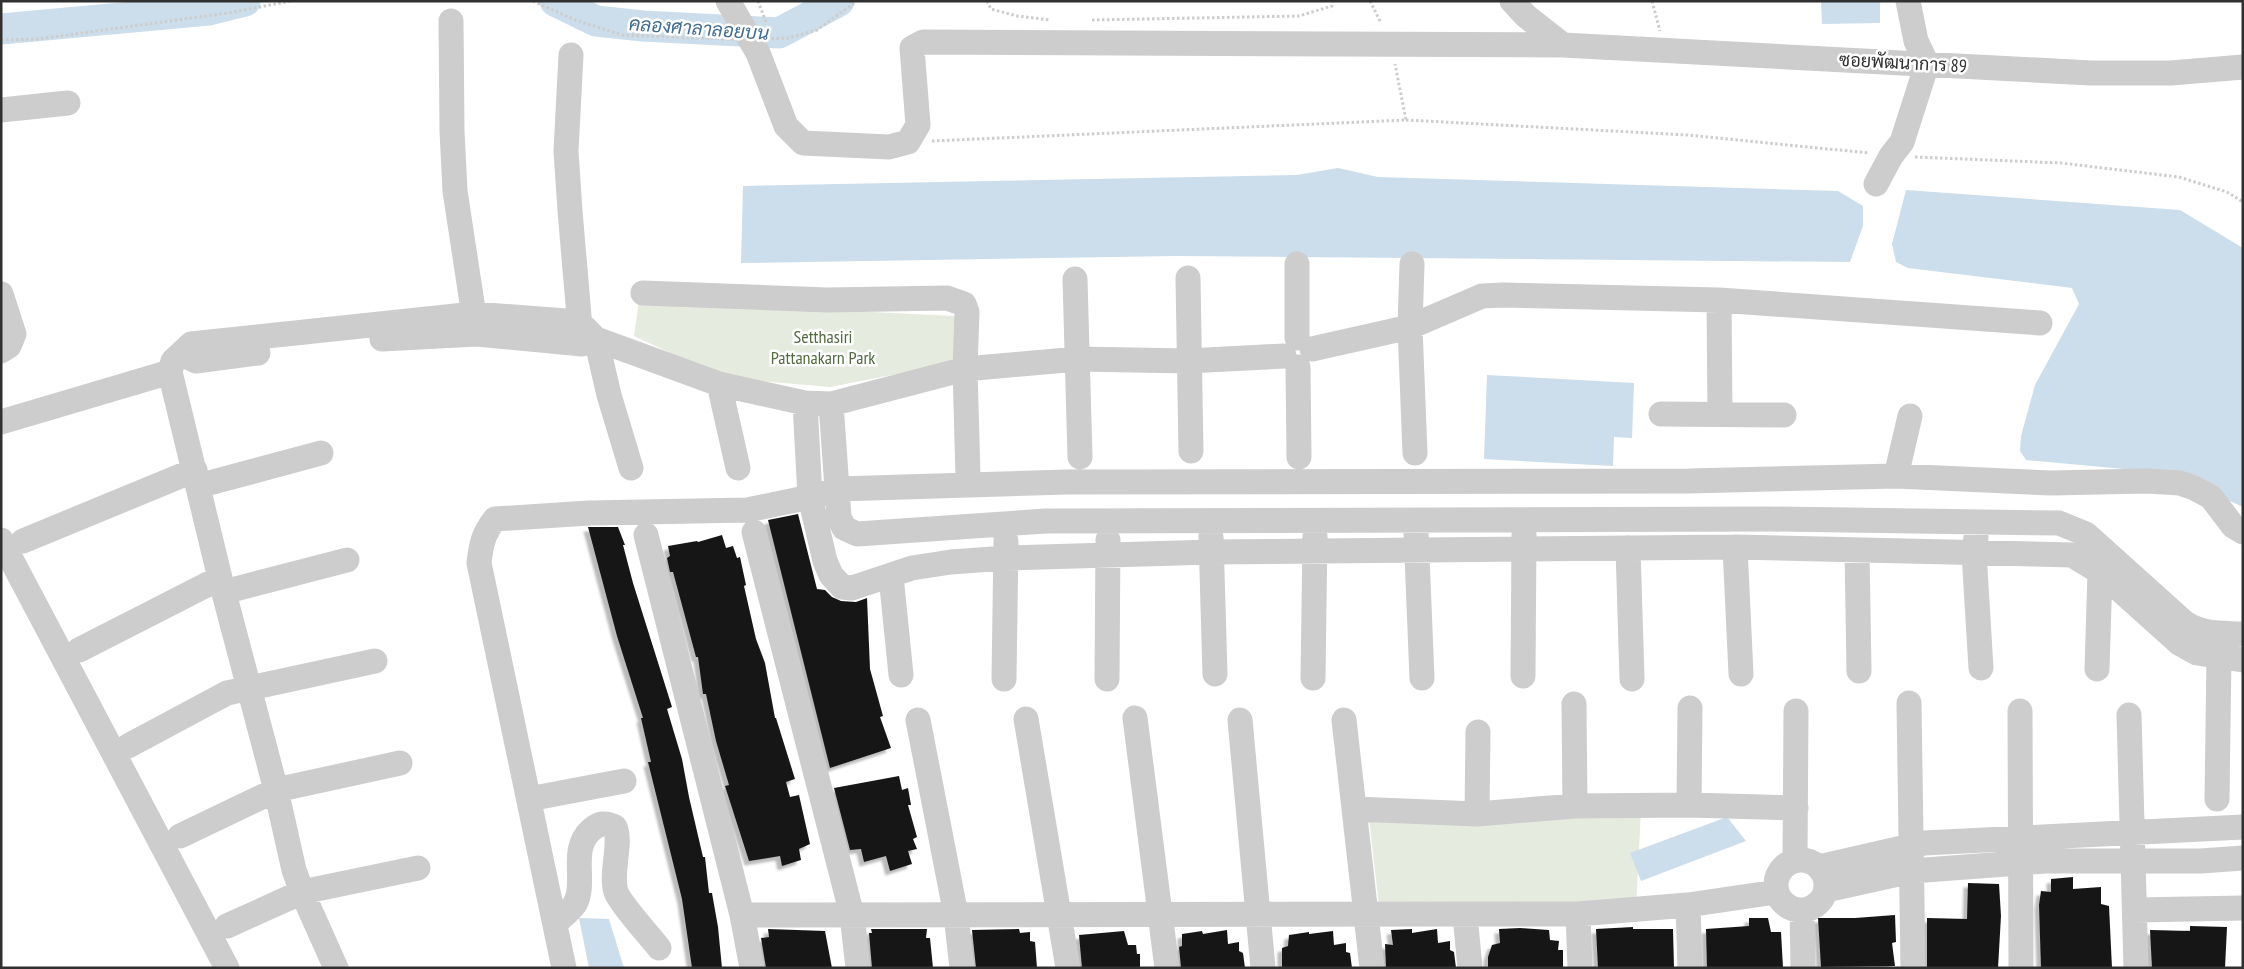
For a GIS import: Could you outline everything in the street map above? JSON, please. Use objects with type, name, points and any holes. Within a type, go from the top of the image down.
[{"type":"street","points":[[728,1],[759,34],[758,53],[786,126],[802,143],[889,147],[908,142]]},
{"type":"street","points":[[1512,1],[1526,16],[1563,45]]},
{"type":"street","points":[[1876,184],[1891,156],[1902,142],[1927,64],[1916,41],[1908,1]]},
{"type":"street","points":[[451,21],[452,131],[455,191],[475,324]]},
{"type":"street","name":"ซอยพัฒนาการ 89","points":[[908,142],[918,125],[912,48],[923,42],[1563,45],[2091,73],[2171,73],[2243,67]]},
{"type":"street","points":[[571,55],[566,151],[586,335],[609,395],[631,468]]},
{"type":"street","points":[[1,110],[68,104]]},
{"type":"street","points":[[1297,264],[1299,457]]},
{"type":"street","points":[[1412,264],[1410,328],[1415,453]]},
{"type":"street","points":[[1188,278],[1191,451]]},
{"type":"street","points":[[1075,279],[1080,458]]},
{"type":"street","points":[[643,293],[826,300],[946,298],[964,304],[967,312],[965,369],[968,476]]},
{"type":"street","points":[[1,294],[14,334],[8,346],[1,351]]},
{"type":"street","points":[[1,422],[176,363],[191,344],[475,324],[586,335],[719,384],[805,402],[830,404],[965,369],[1078,359],[1188,361],[1298,352],[1410,328],[1482,296],[1719,300],[2040,323]]},
{"type":"street","points":[[1719,300],[1720,414]]},
{"type":"street","points":[[176,363],[196,478],[276,790],[294,870],[336,968]]},
{"type":"street","points":[[719,384],[738,468]]},
{"type":"street","points":[[805,402],[810,497],[825,561],[831,575],[842,587],[852,588],[912,568],[951,562],[1006,558],[1212,552],[1315,553],[1417,549],[1525,550],[1735,547],[2072,555],[2100,572],[2179,643],[2197,653],[2231,658],[2217,799]]},
{"type":"street","points":[[830,404],[839,517],[844,528],[857,534],[1007,523],[1210,519],[1770,519],[2059,523],[2086,534],[2185,623],[2196,630],[2212,633],[2243,634]]},
{"type":"street","points":[[1661,414],[1784,415]]},
{"type":"street","points":[[1896,476],[1910,416]]},
{"type":"street","points":[[227,968],[9,572],[12,541],[196,478],[322,453]]},
{"type":"street","points":[[564,968],[479,563],[485,532],[494,519],[588,513],[747,510],[838,489],[1066,482],[1689,481],[1896,476],[2051,483],[2148,481],[2180,483],[2211,497],[2233,526],[2243,532]]},
{"type":"street","points":[[1210,519],[1215,674]]},
{"type":"street","points":[[1313,678],[1314,519]]},
{"type":"street","points":[[1415,519],[1422,678]]},
{"type":"street","points":[[1106,679],[1108,520]]},
{"type":"street","points":[[1524,520],[1524,676]]},
{"type":"street","points":[[1978,522],[1974,553],[1981,668]]},
{"type":"street","points":[[1004,679],[1007,523]]},
{"type":"street","points":[[754,532],[852,915],[858,968]]},
{"type":"street","points":[[646,535],[742,915],[752,968]]},
{"type":"street","points":[[1735,547],[1741,674]]},
{"type":"street","points":[[1628,548],[1632,679]]},
{"type":"street","points":[[1857,550],[1859,671]]},
{"type":"street","points":[[79,650],[222,585],[347,560]]},
{"type":"street","points":[[2097,669],[2100,572]]},
{"type":"street","points":[[891,576],[901,675]]},
{"type":"street","points":[[128,746],[227,692],[250,689],[375,661]]},
{"type":"street","points":[[1909,703],[1913,968]]},
{"type":"street","points":[[1574,704],[1575,806]]},
{"type":"street","points":[[1689,805],[1690,708]]},
{"type":"street","points":[[1796,711],[1796,808],[1813,873],[1817,905],[1802,911],[1786,906],[1776,892],[1777,876],[1781,869],[1813,873],[1912,872],[2046,861],[2201,861],[2243,858]]},
{"type":"street","points":[[2020,711],[2021,968]]},
{"type":"street","points":[[2129,715],[2131,860],[2136,968]]},
{"type":"street","points":[[1135,718],[1167,968]]},
{"type":"street","points":[[1026,719],[1068,968]]},
{"type":"street","points":[[918,720],[956,915],[962,968]]},
{"type":"street","points":[[1240,720],[1263,968]]},
{"type":"street","points":[[1344,720],[1372,968]]},
{"type":"street","points":[[1478,732],[1478,814]]},
{"type":"street","points":[[180,836],[276,790],[400,763]]},
{"type":"street","points":[[529,799],[624,781]]},
{"type":"street","points":[[1355,809],[1478,814],[1575,806],[1689,805],[1796,808]]},
{"type":"street","points":[[555,923],[575,903],[580,844],[586,834],[598,824],[606,823],[615,827],[618,834],[616,846],[616,892],[623,904],[659,948]]},
{"type":"street","points":[[1813,873],[1924,843],[2020,837],[2131,834],[2199,828],[2243,828]]},
{"type":"street","points":[[227,926],[302,892],[418,868]]},
{"type":"street","points":[[742,915],[1161,916],[1257,913],[1578,914],[1688,904],[1776,892]]},
{"type":"street","points":[[1688,904],[1690,968]]},
{"type":"street","points":[[2134,910],[2243,908]]},
{"type":"street","points":[[1802,911],[1803,968]]},
{"type":"street","points":[[1578,914],[1580,968]]},
{"type":"street","points":[[1465,915],[1470,968]]},
{"type":"path","points":[[1,40],[48,38],[228,13],[291,1]]},
{"type":"path","points":[[533,1],[576,20],[622,35],[759,34],[788,38],[817,30],[857,1]]},
{"type":"path","points":[[758,1],[759,34]]},
{"type":"path","points":[[987,1],[991,9],[1017,16],[1054,21]]},
{"type":"path","points":[[1084,20],[1299,16],[1332,6],[1333,1]]},
{"type":"path","points":[[1652,1],[1667,50]]},
{"type":"path","points":[[1391,44],[1406,120]]},
{"type":"path","points":[[908,142],[1406,120],[1687,135],[1891,156],[2061,163],[2179,177],[2227,192],[2243,202]]},
{"type":"green space","name":"Setthasiri Pattanakarn Park","points":[[639,301],[955,316],[959,362],[830,387],[724,378],[634,336]]},
{"type":"green space","points":[[1368,810],[1641,810],[1636,909],[1380,914]]},
{"type":"water","points":[[1821,1],[1880,1],[1880,23],[1822,24]]},
{"type":"water","points":[[1338,168],[1378,177],[1838,191],[1863,206],[1863,226],[1850,262],[1176,256],[741,263],[743,186],[1297,175]]},
{"type":"water","points":[[1906,190],[2180,210],[2243,248],[2243,507],[2167,473],[2026,460],[2020,451],[2021,436],[2035,385],[2079,304],[2072,288],[1908,268],[1896,262],[1892,244]]},
{"type":"water","points":[[1487,375],[1634,383],[1632,438],[1614,437],[1613,466],[1484,459]]},
{"type":"water","points":[[1727,817],[1746,841],[1641,881],[1630,853]]},
{"type":"water","points":[[579,918],[609,919],[624,968],[589,968]]},
{"type":"building","points":[[798,514],[817,589],[825,590],[832,597],[841,601],[856,602],[867,598],[870,669],[883,716],[880,717],[891,748],[830,768],[768,520]]},
{"type":"building","points":[[588,527],[618,527],[625,545],[623,545],[633,583],[672,707],[667,709],[682,759],[703,857],[705,857],[709,893],[712,893],[718,927],[722,968],[692,968],[682,899],[648,762],[651,762],[641,718],[643,718],[617,636]]},
{"type":"building","points":[[722,535],[726,548],[733,546],[737,558],[740,557],[746,585],[744,586],[756,639],[765,663],[775,718],[795,779],[786,782],[790,797],[799,795],[810,844],[799,849],[801,860],[782,866],[780,856],[749,861],[725,786],[729,785],[716,741],[706,694],[703,694],[698,657],[696,657],[673,572],[670,572],[667,558],[670,556],[668,546],[698,542]]},
{"type":"building","points":[[899,776],[902,790],[908,788],[911,805],[908,805],[917,837],[913,839],[917,849],[908,851],[912,864],[890,871],[886,856],[864,862],[861,849],[850,850],[834,788]]},
{"type":"building","points":[[2073,877],[2073,889],[2101,887],[2101,904],[2109,906],[2112,968],[2041,968],[2039,905],[2041,891],[2051,892],[2051,879]]},
{"type":"building","points":[[1968,883],[1999,884],[2001,916],[1998,968],[1927,968],[1927,918],[1967,919]]},
{"type":"building","points":[[1895,915],[1896,942],[1892,943],[1895,966],[1821,967],[1818,918]]},
{"type":"building","points":[[1749,918],[1768,918],[1771,932],[1781,932],[1783,968],[1707,968],[1706,929],[1749,926]]},
{"type":"building","points":[[2190,926],[2227,927],[2225,968],[2152,968],[2150,930],[2190,931]]},
{"type":"building","points":[[1633,927],[1633,929],[1673,929],[1674,968],[1598,968],[1596,929]]},
{"type":"building","points":[[768,929],[825,931],[832,968],[766,968],[761,938],[769,937]]},
{"type":"building","points":[[871,929],[927,929],[926,938],[930,938],[933,968],[872,968],[869,933],[872,933]]},
{"type":"building","points":[[1019,929],[1020,933],[1030,932],[1030,941],[1035,942],[1037,968],[976,968],[972,930]]},
{"type":"building","points":[[1412,929],[1412,933],[1437,929],[1438,943],[1450,941],[1450,950],[1454,952],[1456,968],[1386,968],[1385,944],[1393,945],[1391,930]]},
{"type":"building","points":[[1499,929],[1549,930],[1550,940],[1559,941],[1558,950],[1563,950],[1563,968],[1488,968],[1488,957],[1492,945],[1500,943]]},
{"type":"building","points":[[1227,930],[1228,944],[1239,942],[1239,951],[1243,953],[1245,968],[1181,968],[1179,947],[1182,946],[1182,934],[1202,931],[1203,934]]},
{"type":"building","points":[[1124,931],[1128,945],[1136,945],[1137,954],[1140,954],[1140,968],[1082,968],[1079,935]]},
{"type":"building","points":[[1333,931],[1334,945],[1346,943],[1346,952],[1350,953],[1352,968],[1282,968],[1282,948],[1288,946],[1289,935]]},
{"type":"waterway","name":"คลองศาลาลอยบน","points":[[1,29],[209,10],[245,1]]},
{"type":"waterway","name":"คลองศาลาลอยบน","points":[[555,1],[596,21],[643,26],[779,33],[839,1]]}]
